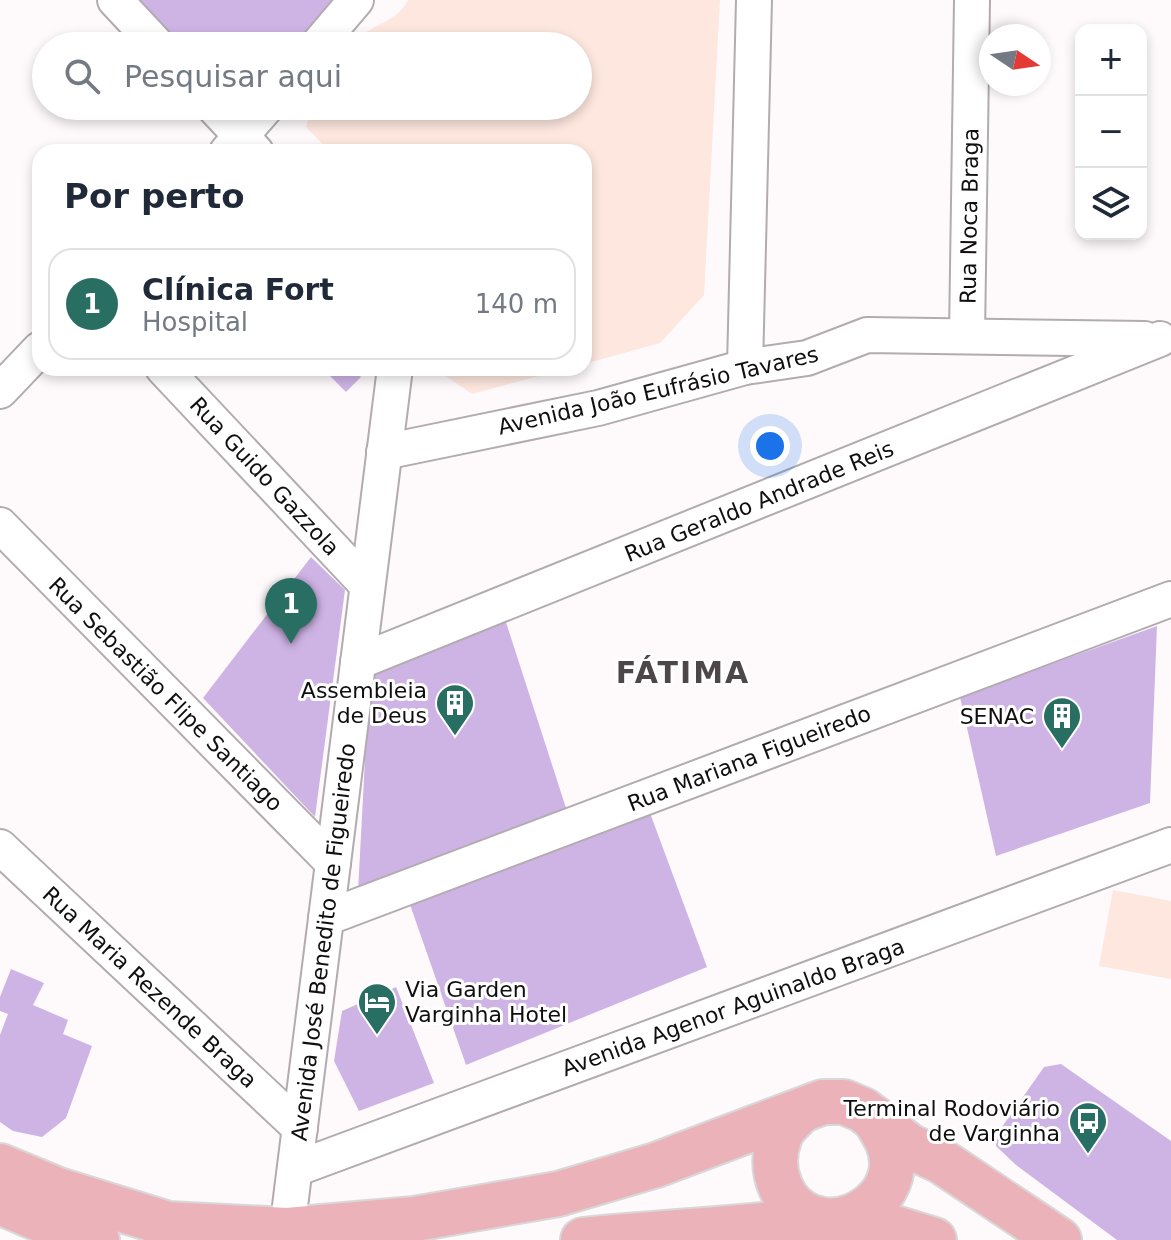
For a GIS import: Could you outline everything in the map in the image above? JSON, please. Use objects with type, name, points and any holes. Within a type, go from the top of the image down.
[{"type":"main road","points":[[0,1166],[58,1190],[168,1224],[287,1230],[415,1219],[558,1194],[656,1165],[823,1102],[844,1102],[874,1118],[909,1146],[941,1161],[1059,1240]]},
{"type":"main road","points":[[799,1112],[781,1132],[773,1158],[778,1185],[794,1207],[831,1220],[898,1229],[934,1240]]},
{"type":"main road","points":[[583,1240],[690,1235],[831,1220],[867,1210],[885,1190],[892,1165],[888,1140],[874,1118]]},
{"type":"main road","points":[[0,1202],[76,1236]]},
{"type":"street","points":[[115,0],[145,32]]},
{"type":"street","points":[[329,32],[356,0]]},
{"type":"street","points":[[745,367],[754,0]]},
{"type":"street","name":"Rua Noca Braga","points":[[967,336],[972,0]]},
{"type":"street","points":[[223,120],[239,144]]},
{"type":"street","points":[[243,144],[258,120]]},
{"type":"street","name":"Avenida João Eufrásio Tavares","points":[[384,452],[598,408],[745,367],[807,358],[867,335],[1165,340]]},
{"type":"street","name":"Rua Geraldo Andrade Reis","points":[[358,662],[1165,340]]},
{"type":"street","points":[[0,391],[32,357]]},
{"type":"street","name":"Rua Guido Gazzola","points":[[171,376],[367,585]]},
{"type":"street","name":"Avenida José Benedito de Figueiredo","points":[[287,1230],[394,376]]},
{"type":"street","name":"Rua Sebastião Flipe Santiago","points":[[0,525],[333,863]]},
{"type":"street","name":"Rua Mariana Figueiredo","points":[[326,918],[1171,599]]},
{"type":"street","name":"Avenida Agenor Aguinaldo Braga","points":[[295,1169],[1171,845]]},
{"type":"street","name":"Rua Maria Rezende Braga","points":[[0,847],[300,1128]]},
{"type":"shaded area","points":[[408,0],[720,0],[704,295],[660,343],[592,362],[592,144],[322,144],[306,127],[308,120],[592,120],[592,32],[368,32],[403,8]]},
{"type":"shaded area","points":[[446,376],[538,376],[472,394]]},
{"type":"shaded area","points":[[1113,890],[1171,901],[1171,979],[1099,966]]},
{"type":"building","points":[[136,0],[337,0],[311,32],[164,32]]},
{"type":"building","points":[[330,376],[361,377],[346,392]]},
{"type":"building","points":[[311,557],[345,590],[315,817],[203,698]]},
{"type":"building","name":"Assembleia de Deus","points":[[503,613],[566,808],[358,892],[370,665]]},
{"type":"building","name":"SENAC","points":[[1157,626],[1150,803],[996,856],[960,697]]},
{"type":"building","points":[[650,813],[707,967],[466,1065],[407,896]]},
{"type":"building","points":[[11,969],[44,983],[33,1005],[68,1020],[63,1034],[92,1046],[66,1118],[42,1137],[13,1131],[0,1122],[0,1035],[8,1014],[0,1011],[0,997]]},
{"type":"building","name":"Via Garden Varginha Hotel","points":[[396,987],[434,1083],[359,1111],[334,1061],[342,1011]]},
{"type":"building","name":"Terminal Rodoviário de Varginha","points":[[1061,1064],[1171,1141],[1171,1240],[1117,1240],[1016,1165],[996,1146],[997,1134],[1044,1067]]},
{"type":"place","name":"Clínica Fort","points":[[291,644]]},
{"type":"place","name":"Assembleia de Deus","points":[[455,737]]},
{"type":"place","name":"SENAC","points":[[1062,750]]},
{"type":"place","name":"Via Garden Varginha Hotel","points":[[377,1036]]},
{"type":"place","name":"Terminal Rodoviário de Varginha","points":[[1088,1155]]},
{"type":"district","name":"FÁTIMA","points":[[683,673]]}]
